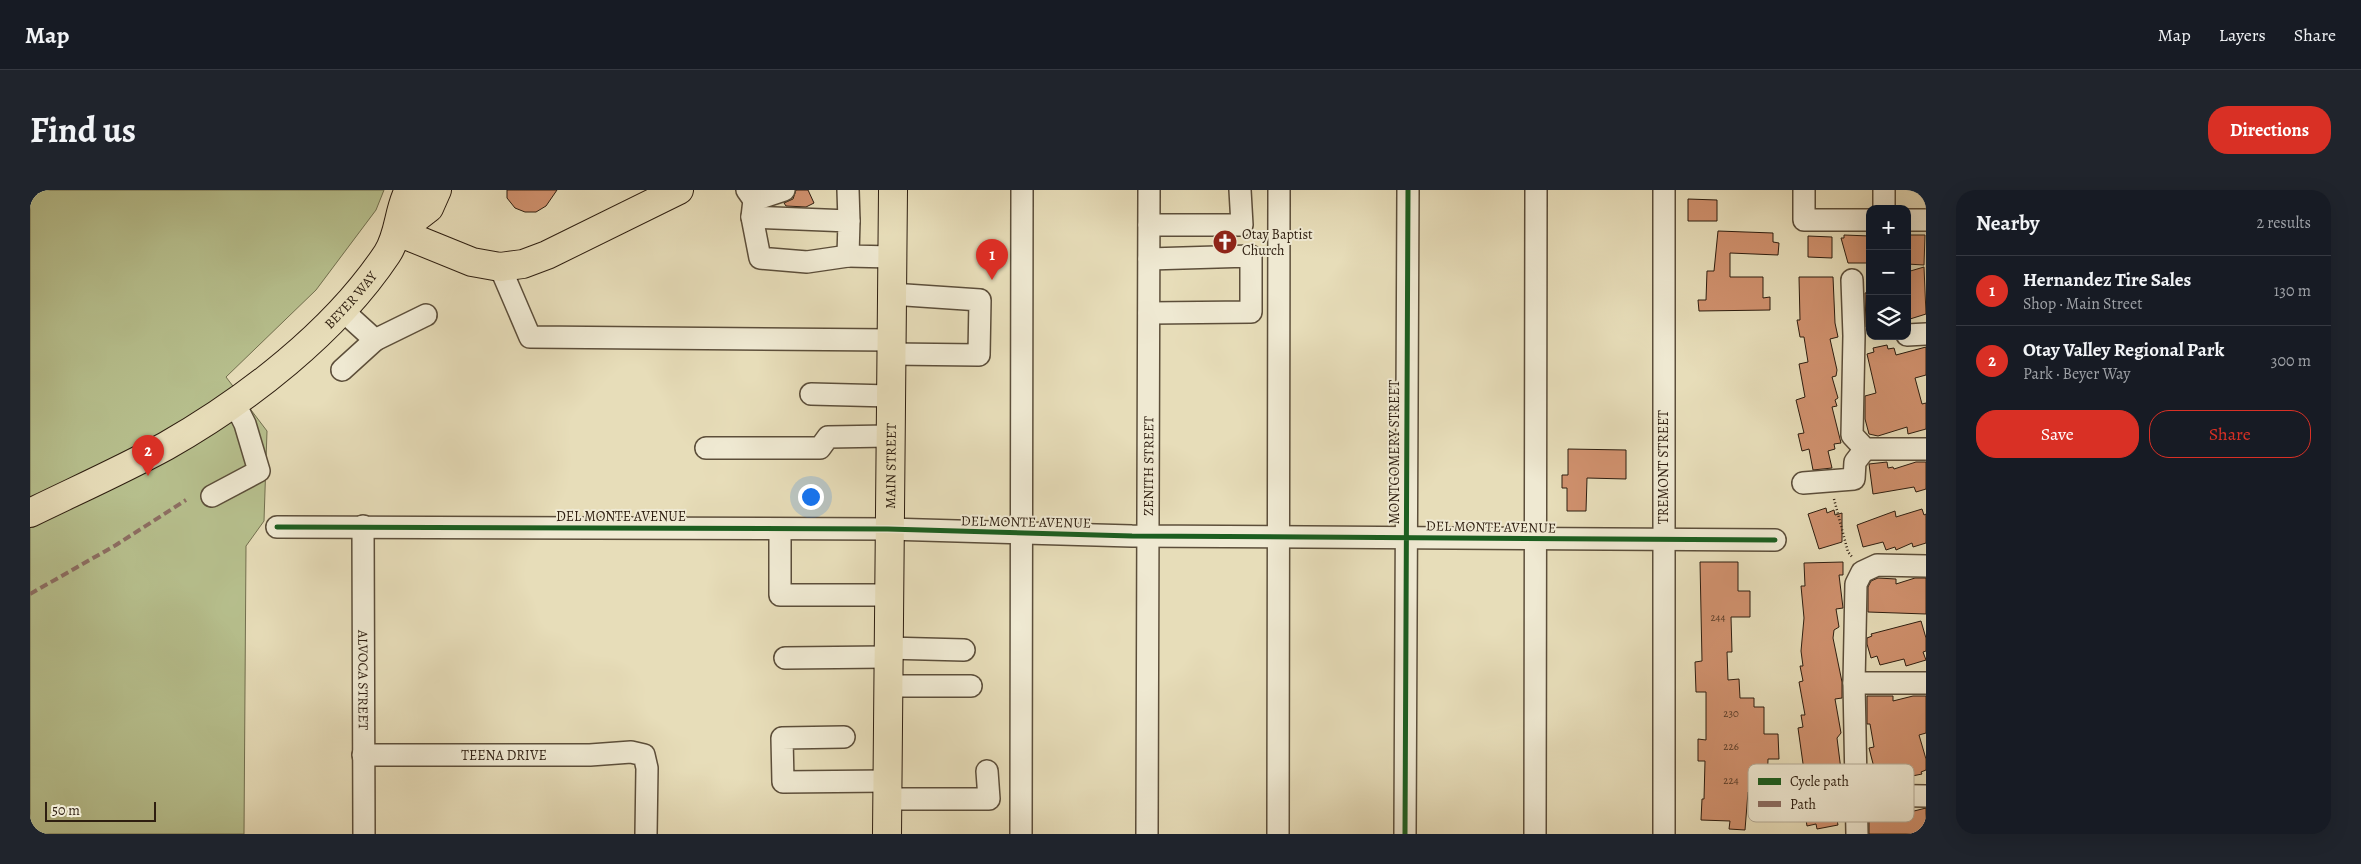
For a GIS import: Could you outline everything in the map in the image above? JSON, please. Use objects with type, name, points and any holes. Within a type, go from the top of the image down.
[{"type":"main road","points":[[398,232],[403,201],[409,190]]},
{"type":"main road","points":[[398,232],[429,208],[437,190]]},
{"type":"main road","points":[[398,232],[463,259],[500,267],[523,264],[547,255],[679,190]]},
{"type":"main road","name":"MAIN STREET","points":[[886,834],[893,190]]},
{"type":"main road","name":"BEYER WAY","points":[[30,513],[166,446],[234,402],[302,350],[342,310],[388,253],[398,232]]},
{"type":"street","points":[[751,202],[784,190]]},
{"type":"street","points":[[848,190],[848,256]]},
{"type":"street","points":[[1021,834],[1023,533],[1022,190]]},
{"type":"street","name":"ZENITH STREET","points":[[1147,834],[1149,190]]},
{"type":"street","points":[[1240,190],[1242,256]]},
{"type":"street","points":[[1278,190],[1278,834]]},
{"type":"street","name":"MONTGOMERY STREET","points":[[1405,834],[1408,190]]},
{"type":"street","points":[[1535,834],[1536,190]]},
{"type":"street","name":"TREMONT STREET","points":[[1664,190],[1664,834]]},
{"type":"street","points":[[1804,190],[1804,220],[1866,220]]},
{"type":"street","points":[[1884,190],[1884,205]]},
{"type":"street","points":[[751,202],[849,222]]},
{"type":"street","points":[[751,202],[760,258],[807,262],[848,256],[892,257]]},
{"type":"street","points":[[1911,220],[1926,220]]},
{"type":"street","points":[[1149,225],[1242,225]]},
{"type":"street","points":[[1149,259],[1251,256],[1252,312],[1149,313]]},
{"type":"street","points":[[500,267],[530,337],[891,347],[979,355],[980,300],[891,294]]},
{"type":"street","points":[[1852,280],[1862,336],[1852,435],[1865,449],[1926,449]]},
{"type":"street","points":[[342,310],[375,340]]},
{"type":"street","points":[[342,370],[375,340],[426,315]]},
{"type":"street","points":[[1911,335],[1926,334]]},
{"type":"street","points":[[811,394],[890,396]]},
{"type":"street","points":[[212,496],[259,471],[245,424],[234,402]]},
{"type":"street","points":[[706,448],[820,448],[828,437],[890,436]]},
{"type":"street","points":[[1803,484],[1854,479],[1855,462],[1865,449]]},
{"type":"street","name":"ALVOCA STREET","points":[[363,526],[364,834]]},
{"type":"street","name":"DEL MONTE AVENUE","points":[[277,527],[888,529],[1148,536],[1405,536],[1535,540],[1775,540]]},
{"type":"street","points":[[780,529],[780,595],[888,595]]},
{"type":"street","points":[[1856,764],[1854,683],[1856,584],[1862,572],[1877,565],[1926,566]]},
{"type":"street","points":[[785,658],[964,650]]},
{"type":"street","points":[[1854,683],[1926,683]]},
{"type":"street","points":[[887,686],[971,686]]},
{"type":"street","points":[[844,737],[782,738],[783,782],[989,799],[987,771]]},
{"type":"street","name":"TEENA DRIVE","points":[[363,755],[590,755],[630,752],[644,755],[647,768],[646,834]]},
{"type":"path","points":[[1827,481],[1848,552],[1862,572]]},
{"type":"green space","points":[[30,190],[384,190],[376,210],[316,290],[226,377],[267,431],[264,521],[246,546],[244,834],[30,834]]},
{"type":"building","points":[[507,190],[557,190],[546,206],[536,212],[525,212],[515,208],[507,198]]},
{"type":"building","points":[[796,190],[808,190],[814,203],[806,207],[786,206],[784,203],[793,199]]},
{"type":"building","points":[[1688,199],[1717,200],[1717,221],[1688,221]]},
{"type":"building","points":[[1718,231],[1773,233],[1773,242],[1779,243],[1778,255],[1730,253],[1730,277],[1763,277],[1763,298],[1770,297],[1770,310],[1699,311],[1698,300],[1706,300],[1707,271],[1714,271]]},
{"type":"building","points":[[1844,235],[1866,236],[1866,263],[1848,263],[1841,238],[1844,238]]},
{"type":"building","points":[[1911,235],[1925,235],[1924,265],[1911,264]]},
{"type":"building","points":[[1808,236],[1832,237],[1832,258],[1808,257]]},
{"type":"building","points":[[1924,267],[1926,314],[1911,319],[1911,295],[1911,271]]},
{"type":"building","points":[[1799,277],[1833,277],[1835,323],[1838,337],[1830,339],[1837,370],[1836,376],[1832,377],[1838,398],[1835,400],[1837,406],[1832,407],[1841,443],[1834,444],[1835,449],[1828,451],[1832,468],[1813,470],[1809,449],[1802,451],[1798,434],[1804,433],[1796,400],[1805,397],[1799,364],[1808,362],[1804,337],[1800,337],[1797,320],[1800,320]]},
{"type":"building","points":[[1865,293],[1866,293],[1866,327]]},
{"type":"building","points":[[1887,345],[1888,349],[1894,348],[1896,355],[1926,347],[1926,375],[1915,378],[1922,404],[1926,403],[1926,429],[1908,434],[1907,427],[1878,436],[1869,434],[1865,419],[1865,396],[1876,393],[1867,354],[1874,352],[1873,348]]},
{"type":"building","points":[[1568,449],[1626,450],[1626,479],[1587,478],[1586,511],[1567,511],[1567,488],[1562,488],[1562,475],[1568,475]]},
{"type":"building","points":[[1887,462],[1888,468],[1893,467],[1894,469],[1916,462],[1926,462],[1926,489],[1916,492],[1914,487],[1873,494],[1869,464]]},
{"type":"building","points":[[1826,508],[1827,513],[1834,510],[1835,515],[1842,513],[1842,542],[1819,549],[1808,514]]},
{"type":"building","points":[[1922,509],[1924,515],[1926,514],[1926,543],[1913,547],[1912,543],[1896,550],[1895,547],[1886,550],[1883,542],[1863,547],[1857,525],[1895,511],[1896,517]]},
{"type":"building","points":[[1700,562],[1738,562],[1738,591],[1750,591],[1750,617],[1731,617],[1732,652],[1727,652],[1728,680],[1739,679],[1740,698],[1754,698],[1754,707],[1764,707],[1764,734],[1778,734],[1779,759],[1768,759],[1768,764],[1748,764],[1745,830],[1729,829],[1730,821],[1701,820],[1702,799],[1704,799],[1705,761],[1698,761],[1698,739],[1706,740],[1706,692],[1696,692],[1695,662],[1702,661]]},
{"type":"building","points":[[1843,562],[1843,575],[1839,575],[1843,608],[1836,609],[1839,627],[1834,630],[1833,638],[1842,682],[1842,698],[1835,699],[1841,733],[1837,738],[1840,764],[1803,764],[1798,728],[1803,727],[1801,715],[1805,715],[1799,682],[1803,681],[1800,666],[1803,666],[1801,651],[1804,618],[1801,586],[1805,586],[1804,563]]},
{"type":"building","points":[[1878,578],[1896,579],[1896,584],[1915,578],[1926,578],[1926,614],[1868,612],[1868,587],[1871,581]]},
{"type":"building","points":[[1921,621],[1926,638],[1926,651],[1923,652],[1926,660],[1906,666],[1904,659],[1880,665],[1877,656],[1871,658],[1867,638],[1872,636],[1871,634]]},
{"type":"building","points":[[1867,696],[1893,696],[1893,701],[1913,696],[1926,696],[1926,733],[1919,735],[1926,759],[1926,770],[1921,772],[1922,774],[1914,776],[1914,764],[1873,764],[1869,748],[1874,747],[1870,724],[1867,724]]},
{"type":"building","points":[[1926,808],[1926,834],[1869,834],[1869,822],[1914,822],[1914,811]]},
{"type":"building","points":[[1806,822],[1837,822],[1838,825],[1817,829],[1816,824],[1807,826]]},
{"type":"marked path","points":[[30,594],[116,545],[186,500]]},
{"type":"cycle path","points":[[1405,834],[1408,190]]},
{"type":"cycle path","points":[[277,527],[888,529],[1132,536],[1775,540]]},
{"type":"place","name":"Otay Baptist Church","points":[[1225,242]]},
{"type":"place","name":"Hernandez Tire Sales","points":[[992,280]]},
{"type":"place","name":"Otay Valley Regional Park","points":[[148,476]]}]
